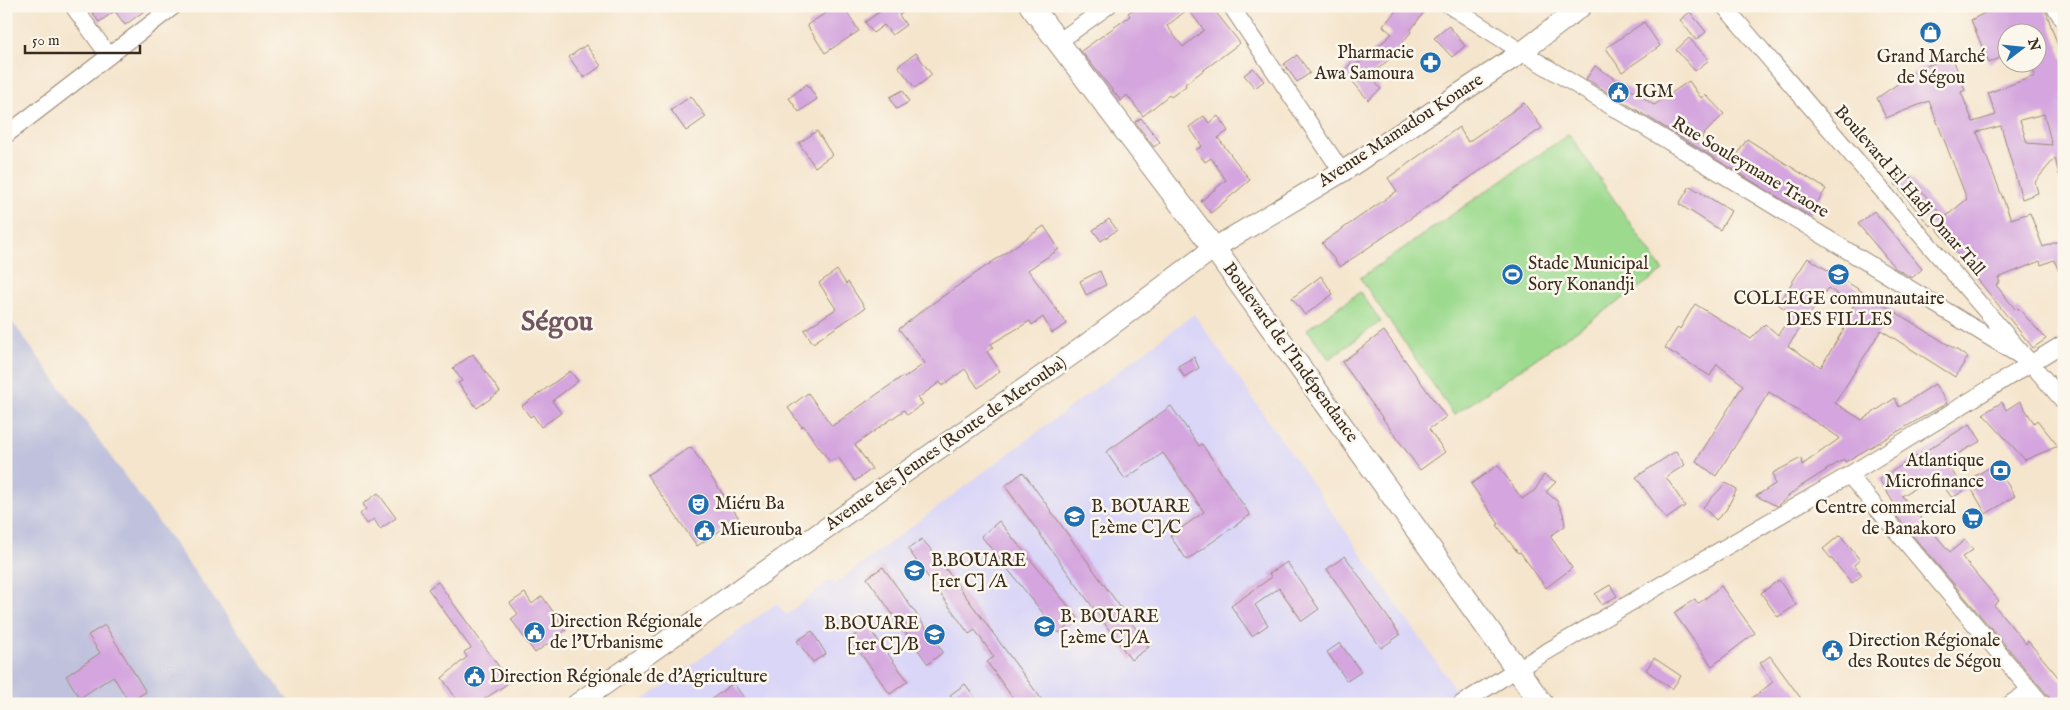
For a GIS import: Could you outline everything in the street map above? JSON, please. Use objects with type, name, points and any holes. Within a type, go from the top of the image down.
[{"type":"highway","name":"Boulevard de l'Indépendance","points":[[1031,6],[1214,248],[1542,704]]},
{"type":"main road","name":"Avenue Mamadou Konare","points":[[1214,248],[1342,172],[1522,52],[1582,6]]},
{"type":"main road","name":"Avenue des Jeunes (Route de Merouba)","points":[[577,704],[1080,349],[1214,248]]},
{"type":"street","points":[[74,6],[109,56]]},
{"type":"street","points":[[6,135],[174,6]]},
{"type":"street","points":[[1058,42],[1108,6]]},
{"type":"street","points":[[1231,6],[1342,172]]},
{"type":"street","name":"Rue Souleymane Traore","points":[[1450,6],[1522,52],[2030,362]]},
{"type":"street","name":"Boulevard El Hadj Omar Tall","points":[[1724,6],[2064,402]]},
{"type":"street","points":[[2054,6],[2064,21]]},
{"type":"street","points":[[1461,704],[1517,669],[1849,475],[2030,362],[2064,343]]},
{"type":"street","points":[[1849,475],[2042,704]]},
{"type":"street","points":[[2010,704],[2030,690]]},
{"type":"shaded area","points":[[6,313],[291,704],[6,704]]},
{"type":"shaded area","points":[[1194,314],[1459,694],[1442,704],[638,704],[777,603],[786,615],[830,580],[835,584]]},
{"type":"green space","name":"Stade Municipal Sory Konandji","points":[[1569,134],[1663,271],[1454,415],[1360,278]]},
{"type":"green space","points":[[1360,292],[1381,321],[1329,359],[1307,329]]},
{"type":"building","points":[[88,6],[151,6],[125,25],[115,11],[99,22]]},
{"type":"building","points":[[837,6],[843,6],[859,31],[825,53],[807,25]]},
{"type":"building","points":[[888,6],[913,6],[899,15],[906,25],[892,35],[884,25],[873,33],[865,22]]},
{"type":"building","points":[[1137,6],[1211,6],[1240,43],[1185,84],[1186,86],[1171,97],[1169,95],[1143,116],[1127,95],[1121,101],[1081,51],[1130,16],[1128,13]],"holes":[[[1188,9],[1204,30],[1183,47],[1167,26]]]},
{"type":"building","points":[[1400,6],[1416,6],[1424,12],[1395,54],[1370,76],[1381,89],[1368,100],[1344,71],[1355,58],[1359,63],[1392,34],[1383,26]]},
{"type":"building","points":[[1998,6],[2044,6],[2064,63],[2064,175],[2059,175],[2055,158],[2035,182],[2038,193],[2022,199],[2001,126],[1977,132],[2011,219],[2030,213],[2043,247],[2064,239],[2064,283],[2054,260],[2041,265],[2040,261],[1998,278],[2000,282],[1996,285],[2016,310],[2018,308],[2046,339],[2033,348],[1933,224],[1930,226],[1894,183],[1906,172],[1944,218],[1967,199],[1929,101],[1886,118],[1877,98],[1921,68],[1952,56],[1965,90],[1961,92],[1973,122],[1996,115],[1988,93],[2035,76],[2034,72],[2048,72],[2048,22],[1998,22],[1998,59],[1989,63],[1971,20]],"holes":[[[2044,114],[2052,145],[2027,143],[2020,120]]]},
{"type":"building","points":[[1690,12],[1706,32],[1696,40],[1680,20]]},
{"type":"building","points":[[1644,22],[1660,46],[1622,72],[1606,48]]},
{"type":"building","points":[[1449,26],[1465,46],[1452,57],[1434,38]]},
{"type":"building","points":[[1689,38],[1709,60],[1695,71],[1676,50]]},
{"type":"building","points":[[586,45],[601,66],[584,78],[569,57]]},
{"type":"building","points":[[916,53],[932,75],[915,88],[898,66]]},
{"type":"building","points":[[1297,55],[1310,73],[1297,82],[1284,64]]},
{"type":"building","points":[[1595,66],[1654,105],[1689,81],[1701,98],[1705,94],[1724,114],[1701,137],[1735,158],[1747,139],[1826,189],[1809,216],[1586,79]]},
{"type":"building","points":[[1253,68],[1264,81],[1255,88],[1244,75]]},
{"type":"building","points":[[807,84],[817,99],[799,112],[789,98]]},
{"type":"building","points":[[903,90],[909,102],[896,109],[890,97]]},
{"type":"building","points":[[691,96],[706,117],[686,131],[671,110]]},
{"type":"building","points":[[1524,103],[1542,128],[1340,267],[1322,243],[1397,191],[1388,178],[1459,127],[1468,142]]},
{"type":"building","points":[[1204,116],[1209,123],[1218,116],[1228,131],[1218,138],[1250,180],[1211,213],[1201,201],[1226,180],[1211,158],[1205,162],[1196,150],[1202,146],[1189,127]]},
{"type":"building","points":[[1141,118],[1160,142],[1154,147],[1135,122]]},
{"type":"building","points":[[817,131],[832,155],[815,167],[799,143]]},
{"type":"building","points":[[1690,186],[1731,211],[1720,230],[1679,204]]},
{"type":"building","points":[[1874,211],[1922,269],[1912,278],[1895,268],[1858,224]]},
{"type":"building","points":[[1109,219],[1117,230],[1101,241],[1093,230]]},
{"type":"building","points":[[1044,226],[1059,249],[1028,270],[1067,324],[1052,333],[1043,317],[1032,325],[1030,321],[991,344],[993,347],[987,352],[1000,371],[978,388],[965,369],[942,386],[940,382],[918,398],[923,404],[907,415],[904,410],[855,445],[872,469],[855,481],[838,457],[830,462],[788,408],[808,393],[832,426],[903,376],[904,378],[925,363],[899,329],[923,310]]},
{"type":"building","points":[[1808,258],[1968,357],[1955,377],[1881,330],[1835,403],[1862,420],[1895,398],[1899,407],[1935,384],[1947,403],[1845,462],[1844,459],[1798,488],[1777,506],[1756,496],[1775,484],[1773,473],[1801,458],[1802,465],[1840,438],[1769,392],[1716,476],[1696,461],[1743,385],[1717,364],[1710,376],[1665,348],[1678,327],[1680,329],[1695,304],[1751,339],[1765,324],[1778,335],[1792,314],[1778,304]],"holes":[[[1828,288],[1854,305],[1851,311],[1854,312],[1821,367],[1788,346]]]},
{"type":"building","points":[[837,270],[846,284],[848,282],[865,308],[813,343],[804,330],[836,309],[819,283]]},
{"type":"building","points":[[1100,271],[1106,285],[1086,295],[1080,281]]},
{"type":"building","points":[[1321,276],[1333,294],[1305,315],[1292,298]]},
{"type":"building","points":[[1384,331],[1446,417],[1429,429],[1445,452],[1420,470],[1342,362]]},
{"type":"building","points":[[473,354],[500,392],[477,408],[458,383],[462,381],[453,368]]},
{"type":"building","points":[[1194,357],[1199,368],[1184,377],[1178,366]]},
{"type":"building","points":[[570,371],[578,381],[552,401],[561,413],[541,427],[533,415],[530,417],[522,406]]},
{"type":"building","points":[[2020,401],[2034,423],[2037,420],[2058,446],[2025,460],[1983,414],[2002,402],[2006,410]]},
{"type":"building","points":[[1171,406],[1199,446],[1202,444],[1250,515],[1187,560],[1170,536],[1204,512],[1163,453],[1125,479],[1106,452]]},
{"type":"building","points":[[1970,424],[1981,441],[1945,461],[1965,490],[1952,498],[1936,475],[1902,496],[1950,552],[1965,540],[1973,550],[1962,557],[1999,601],[1994,605],[2026,644],[2028,641],[2064,684],[2064,704],[2052,704],[2050,698],[1892,511],[1896,507],[1879,479]]},
{"type":"building","points":[[691,447],[739,518],[697,546],[647,475]]},
{"type":"building","points":[[1676,451],[1685,465],[1666,477],[1685,506],[1666,519],[1636,477]]},
{"type":"building","points":[[1995,464],[2015,496],[1986,514],[1967,481]]},
{"type":"building","points":[[1498,465],[1522,499],[1535,490],[1544,475],[1556,482],[1546,492],[1557,501],[1563,513],[1565,526],[1550,536],[1572,568],[1546,588],[1520,552],[1518,553],[1497,525],[1499,524],[1471,484]]},
{"type":"building","points":[[1023,472],[1149,647],[1131,660],[1005,486]]},
{"type":"building","points":[[1726,483],[1737,489],[1726,510],[1716,520],[1703,507]]},
{"type":"building","points":[[378,493],[396,518],[380,529],[374,519],[367,524],[360,514],[366,509],[363,504]]},
{"type":"building","points":[[999,521],[1078,618],[1059,633],[981,536]]},
{"type":"building","points":[[1840,535],[1860,560],[1854,565],[1862,575],[1852,583],[1823,549]]},
{"type":"building","points":[[922,539],[1045,704],[1017,704],[987,662],[994,657],[975,630],[969,634],[908,549]]},
{"type":"building","points":[[1345,556],[1400,635],[1381,648],[1327,569]]},
{"type":"building","points":[[1287,562],[1319,609],[1302,621],[1279,588],[1255,605],[1268,625],[1252,636],[1231,606],[1272,577],[1269,574]]},
{"type":"building","points":[[883,567],[943,652],[928,664],[867,578]]},
{"type":"building","points":[[1779,580],[1796,605],[1778,617],[1761,593]]},
{"type":"building","points":[[438,582],[510,682],[477,704],[460,704],[442,678],[467,657],[464,652],[471,648],[428,589]]},
{"type":"building","points":[[1610,585],[1617,596],[1602,605],[1595,594]]},
{"type":"building","points":[[1721,586],[1755,633],[1712,666],[1674,613],[1695,599],[1698,604]]},
{"type":"building","points":[[525,593],[532,604],[542,596],[566,630],[535,653],[511,619],[518,614],[510,603]]},
{"type":"building","points":[[105,625],[146,692],[129,702],[113,676],[80,698],[66,676],[100,653],[88,635]]},
{"type":"building","points":[[867,626],[908,681],[890,694],[850,639]]},
{"type":"building","points":[[812,631],[826,654],[813,662],[797,641]]},
{"type":"building","points":[[1340,643],[1361,672],[1347,681],[1327,652]]},
{"type":"building","points":[[1770,656],[1805,704],[1744,704],[1773,682],[1760,663]]},
{"type":"building","points":[[1654,658],[1681,676],[1672,689],[1646,670]]},
{"type":"building","points":[[733,683],[749,704],[705,704]]},
{"type":"building","points":[[965,684],[980,704],[956,704],[950,695]]},
{"type":"place","name":"Grand Marché de Ségou","points":[[1931,32]]},
{"type":"place","name":"Pharmacie Awa Samoura","points":[[1430,63]]},
{"type":"place","name":"IGM","points":[[1619,92]]},
{"type":"place","name":"Stade Municipal Sory Konandji","points":[[1512,274]]},
{"type":"place","name":"COLLEGE communautaire DES FILLES","points":[[1839,274]]},
{"type":"place","name":"Atlantique Microfinance","points":[[2000,471]]},
{"type":"place","name":"Miéru Ba","points":[[699,504]]},
{"type":"place","name":"B. BOUARE [2ème C]/C","points":[[1075,517]]},
{"type":"place","name":"Centre commercial de Banakoro","points":[[1972,518]]},
{"type":"place","name":"Mieurouba","points":[[704,530]]},
{"type":"place","name":"B.BOUARE [1er C] /A","points":[[915,571]]},
{"type":"place","name":"B. BOUARE [2ème C]/A","points":[[1044,627]]},
{"type":"place","name":"Direction Régionale de l'Urbanisme","points":[[534,632]]},
{"type":"place","name":"B.BOUARE [1er C]/B","points":[[935,634]]},
{"type":"place","name":"Direction Régionale des Routes de Ségou","points":[[1832,651]]},
{"type":"place","name":"Direction Régionale de d'Agriculture","points":[[474,677]]},
{"type":"district","name":"Ségou","points":[[557,322]]}]
